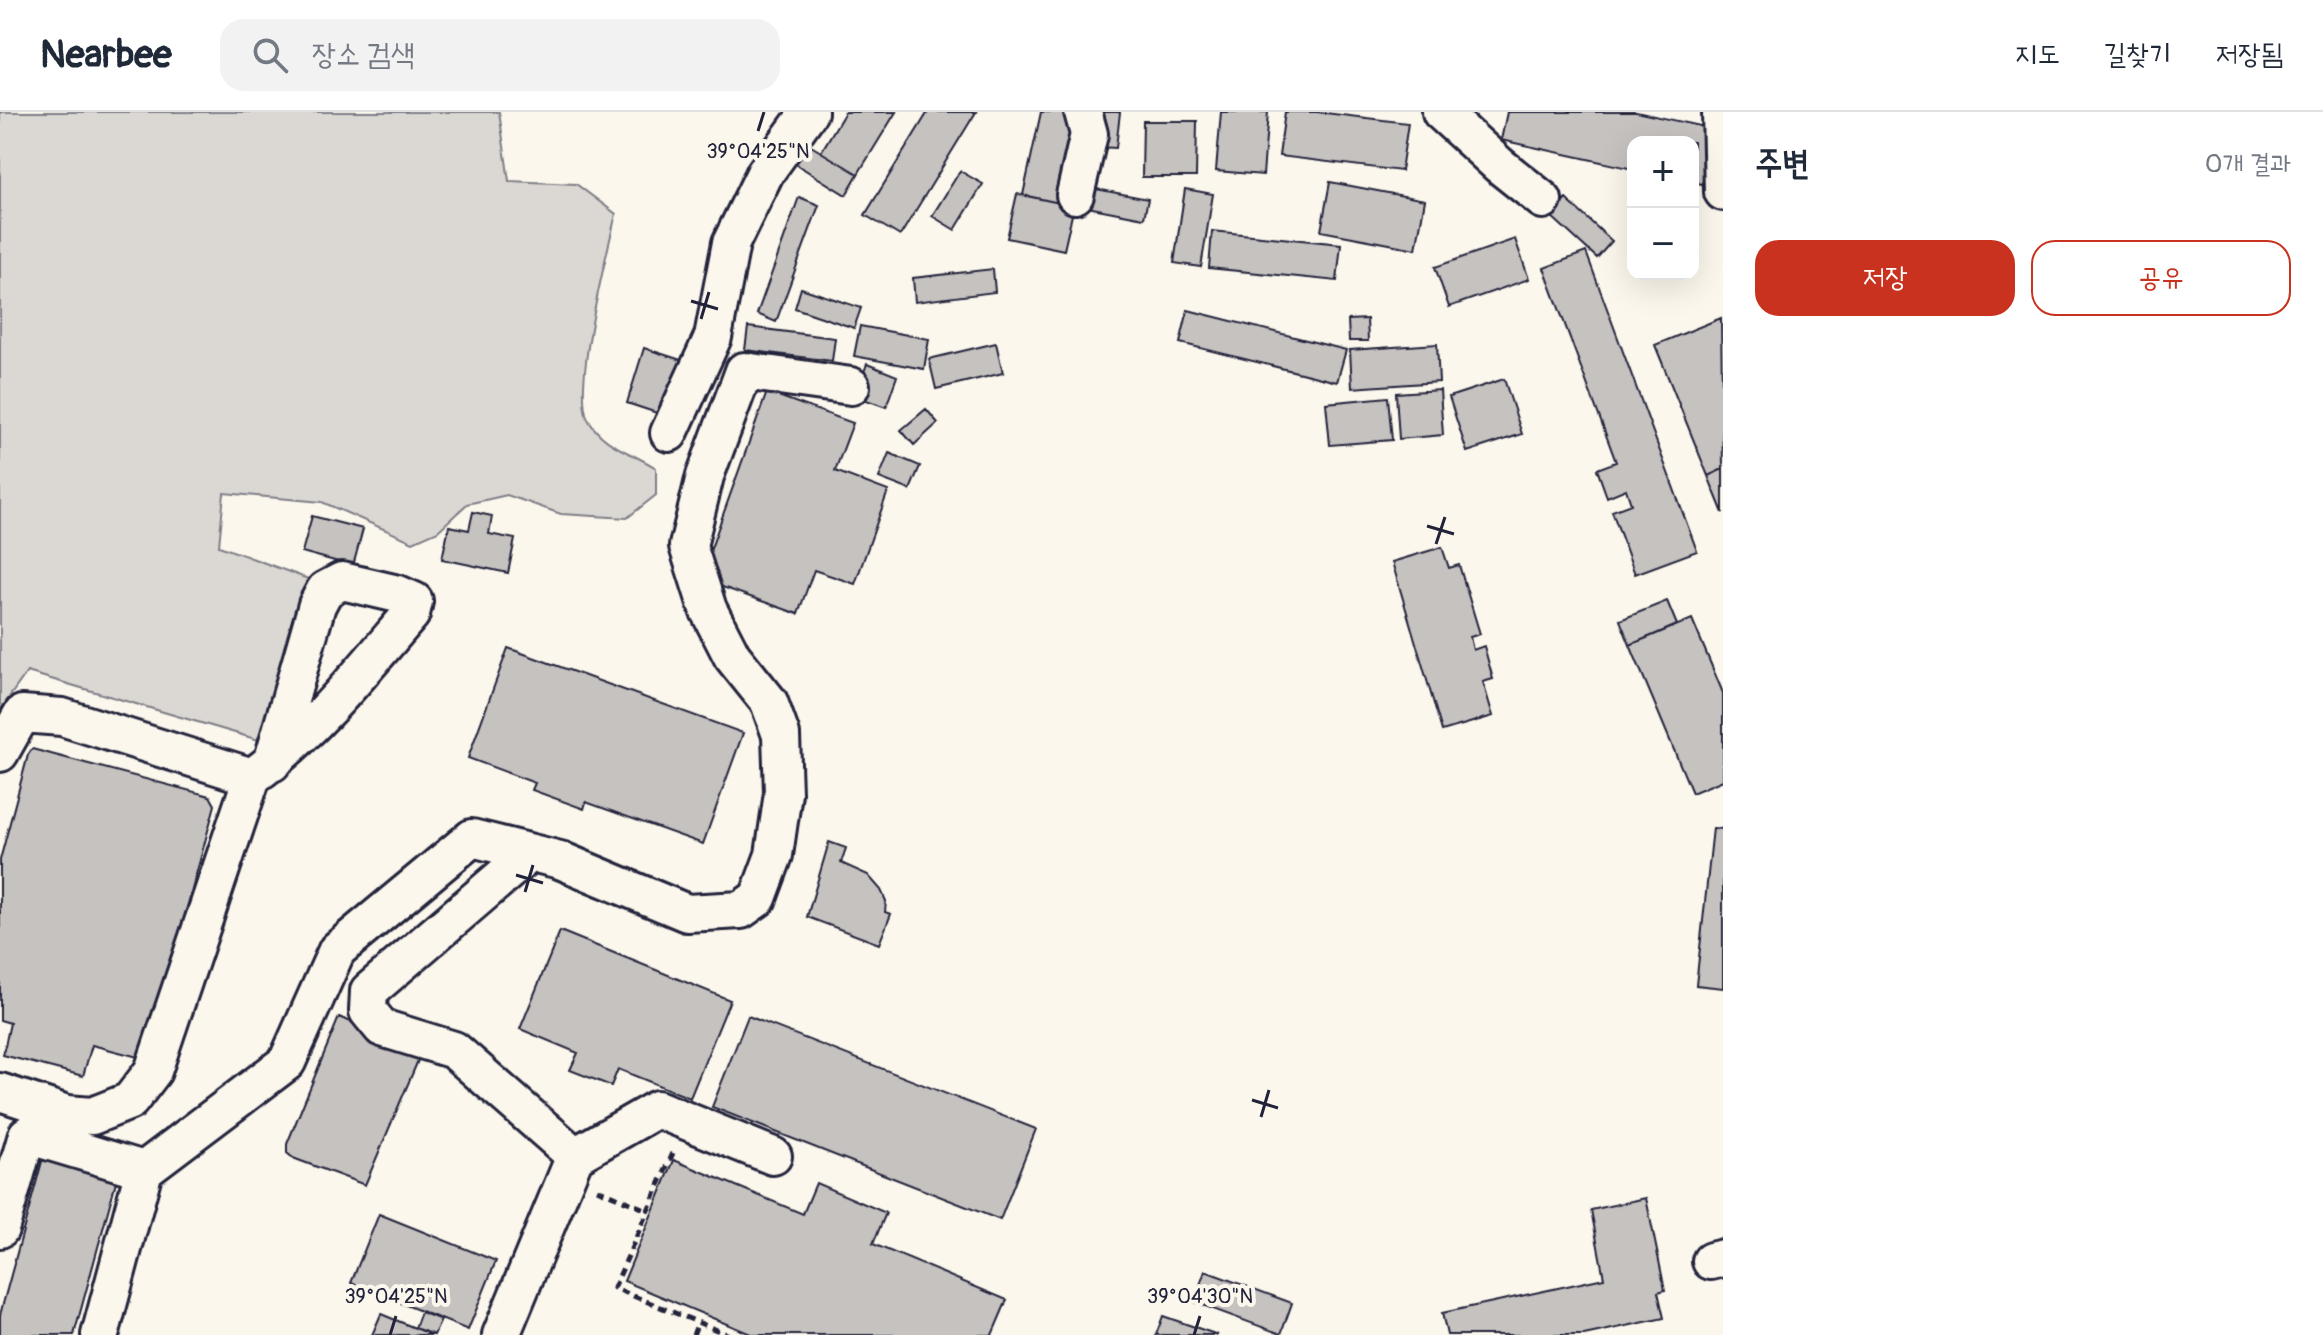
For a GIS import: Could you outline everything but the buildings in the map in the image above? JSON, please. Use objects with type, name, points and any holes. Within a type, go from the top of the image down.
[{"type":"street","points":[[669,433],[713,337],[731,243],[765,173],[809,112]]},
{"type":"street","points":[[1075,195],[1089,134],[1083,112]]},
{"type":"street","points":[[1441,112],[1543,200]]},
{"type":"street","points":[[1721,112],[1723,192]]},
{"type":"street","points":[[100,1335],[144,1170],[287,1062],[337,950],[472,838],[560,860],[687,913],[741,910],[758,898],[774,855],[783,793],[781,735],[769,702],[732,656],[708,609],[688,546],[705,476],[744,371],[851,386]]},
{"type":"street","points":[[0,1092],[67,1114],[92,1116],[130,1101],[153,1071],[262,770],[317,605],[325,590],[342,581],[398,594],[414,601],[411,614],[320,719],[262,770]]},
{"type":"street","points":[[0,753],[22,714],[62,717],[262,770]]},
{"type":"street","points":[[530,853],[369,991],[368,1011],[382,1028],[454,1050],[571,1166]]},
{"type":"street","points":[[501,1335],[571,1166],[657,1109],[773,1156]]},
{"type":"street","points":[[0,1229],[27,1135],[144,1170]]},
{"type":"path","points":[[673,1153],[614,1288],[729,1335]]},
{"type":"path","points":[[571,1166],[647,1211]]},
{"type":"path","points":[[693,1335],[698,1322]]},
{"type":"shaded area","points":[[0,112],[499,112],[509,181],[576,184],[616,214],[587,351],[584,403],[588,419],[602,436],[656,468],[656,495],[627,518],[561,514],[507,495],[467,504],[438,531],[413,542],[322,502],[224,493],[219,546],[319,583],[303,675],[259,740],[27,672],[0,710]]}]
